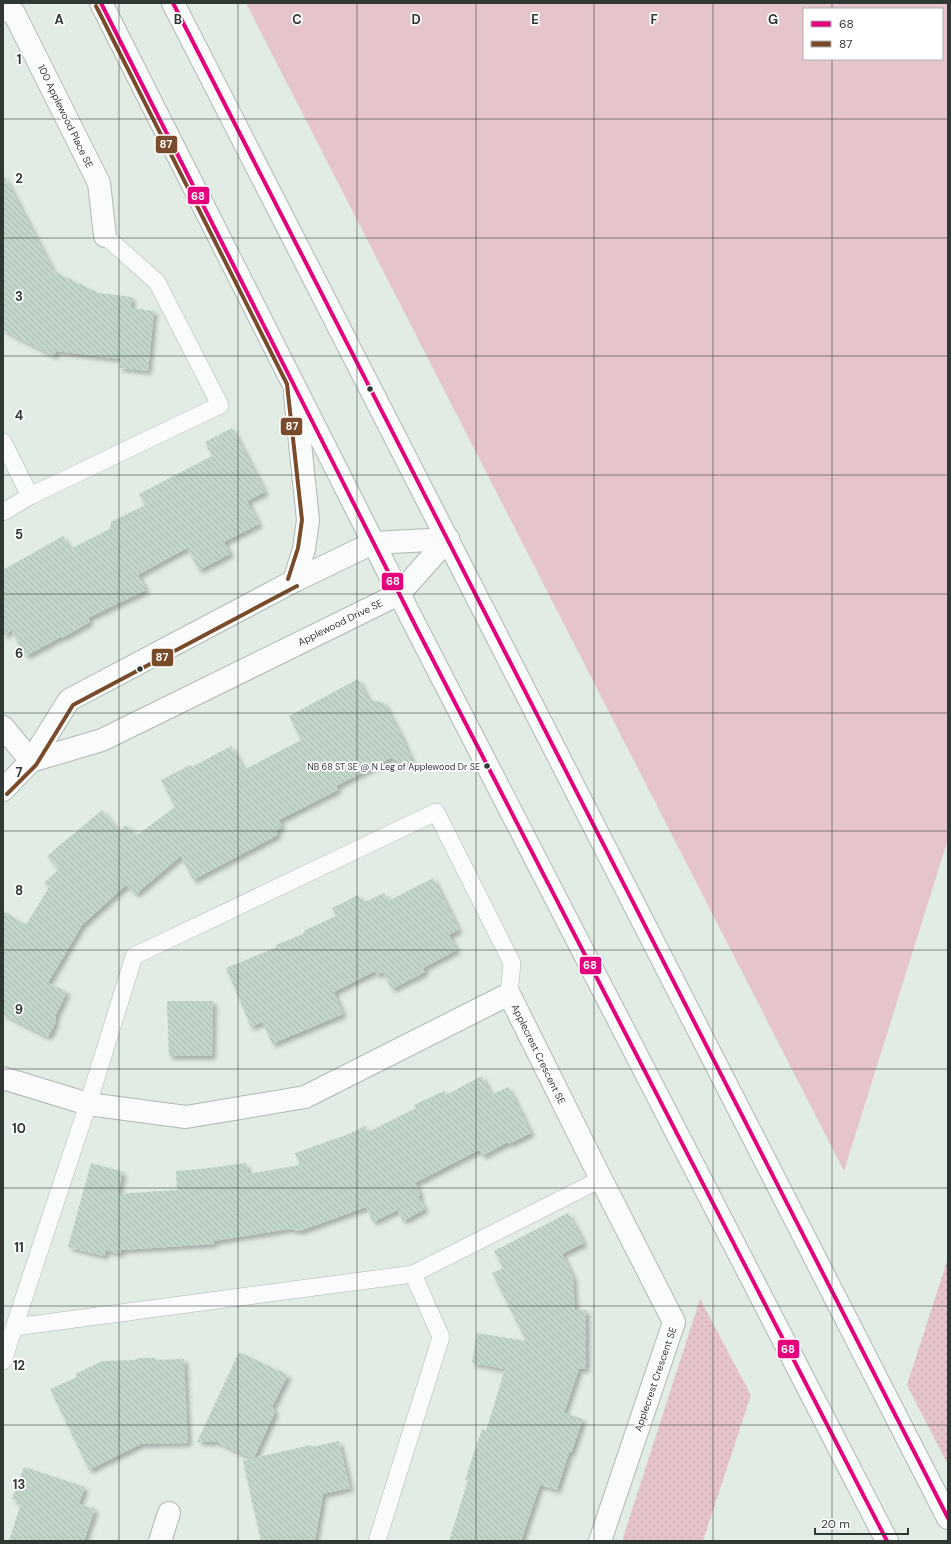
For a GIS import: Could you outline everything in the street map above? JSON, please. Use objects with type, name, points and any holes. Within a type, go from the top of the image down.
[{"type":"main road","points":[[101,3],[399,594],[887,1541]]},
{"type":"main road","points":[[173,3],[948,1518]]},
{"type":"main road","name":"100 Applewood Place SE","points":[[3,10],[14,12],[99,183],[106,236]]},
{"type":"main road","points":[[293,382],[308,520],[304,549],[294,581]]},
{"type":"main road","points":[[3,790],[32,760],[69,700],[294,581],[373,542],[448,539]]},
{"type":"main road","name":"Applewood Drive SE","points":[[32,760],[102,740],[399,594],[448,539]]},
{"type":"main road","points":[[3,727],[32,760]]},
{"type":"main road","name":"Applecrest Crescent SE","points":[[3,1078],[88,1104],[186,1117],[305,1097],[509,994],[600,1178],[674,1322],[600,1541]]},
{"type":"main road","points":[[160,1541],[169,1513]]},
{"type":"lane","points":[[3,512],[30,496],[220,405],[157,282],[106,236]]},
{"type":"lane","points":[[3,442],[30,496]]},
{"type":"lane","points":[[3,1361],[88,1104],[134,956],[436,812],[512,964],[509,994]]},
{"type":"lane","points":[[15,1327],[414,1274],[600,1178]]},
{"type":"lane","points":[[377,1541],[441,1337],[414,1274]]},
{"type":"shaded area","points":[[246,3],[948,3],[948,839],[844,1171]]},
{"type":"shaded area","points":[[948,1258],[948,1465],[907,1385]]},
{"type":"shaded area","points":[[700,1299],[751,1395],[703,1541],[622,1541]]},
{"type":"building","points":[[3,174],[53,271],[98,293],[132,297],[131,308],[154,311],[148,371],[119,368],[121,359],[56,351],[54,356],[3,330]]},
{"type":"building","points":[[232,428],[265,492],[247,501],[259,524],[224,542],[230,554],[199,570],[187,548],[138,575],[146,590],[88,618],[90,622],[26,656],[11,630],[3,636],[3,570],[63,536],[70,549],[110,529],[111,522],[145,505],[139,494],[212,456],[205,442]]},
{"type":"building","points":[[358,679],[368,699],[384,703],[403,740],[414,767],[391,758],[336,786],[338,790],[279,820],[282,827],[276,831],[278,835],[193,880],[181,856],[136,894],[126,885],[82,925],[48,983],[67,992],[56,1015],[55,1024],[48,1037],[3,1014],[3,911],[26,925],[49,887],[44,883],[59,869],[47,856],[102,810],[119,831],[126,825],[137,835],[175,807],[161,780],[190,765],[192,767],[231,746],[244,770],[301,740],[289,716]]},
{"type":"building","points":[[433,878],[459,930],[449,935],[457,950],[423,968],[425,972],[392,989],[383,972],[377,975],[375,971],[334,992],[343,1014],[272,1044],[263,1022],[251,1027],[226,968],[277,947],[276,945],[303,934],[305,930],[336,916],[332,908],[358,895],[363,903],[384,893],[388,901]]},
{"type":"building","points":[[167,1001],[213,1001],[212,1056],[169,1056]]},
{"type":"building","points":[[482,1076],[491,1095],[508,1087],[531,1133],[509,1144],[508,1142],[482,1156],[479,1150],[415,1183],[421,1195],[418,1196],[425,1209],[403,1221],[398,1210],[373,1222],[366,1207],[300,1231],[289,1229],[214,1241],[214,1244],[121,1250],[120,1254],[106,1250],[104,1256],[68,1247],[91,1163],[123,1172],[118,1194],[177,1190],[176,1171],[246,1163],[248,1174],[300,1165],[295,1153],[349,1134],[365,1126],[368,1132],[416,1108],[414,1105],[444,1091],[446,1095]]},
{"type":"building","points":[[568,1213],[584,1243],[562,1254],[573,1277],[575,1310],[586,1310],[586,1369],[579,1369],[564,1413],[583,1419],[571,1453],[569,1453],[557,1490],[540,1485],[521,1541],[449,1541],[468,1480],[465,1480],[482,1429],[486,1431],[505,1369],[472,1363],[477,1333],[526,1341],[492,1273],[503,1268],[494,1251]]},
{"type":"building","points":[[239,1352],[288,1375],[272,1407],[275,1412],[254,1458],[311,1445],[312,1447],[339,1441],[350,1488],[323,1494],[315,1541],[261,1541],[243,1461],[253,1459],[217,1442],[197,1442]]},
{"type":"building","points":[[138,1358],[155,1358],[156,1360],[184,1359],[188,1443],[141,1444],[89,1470],[50,1389],[77,1377],[75,1374],[102,1361],[135,1360]]},
{"type":"building","points":[[24,1467],[85,1487],[79,1504],[95,1509],[84,1541],[9,1541],[21,1503],[12,1499]]},
{"type":"transit line","name":"68","points":[[101,3],[417,629],[887,1541]]},
{"type":"transit line","name":"68","points":[[173,3],[948,1518]]},
{"type":"transit line","name":"87","points":[[96,6],[287,384],[302,520],[298,548],[288,579]]},
{"type":"transit line","name":"87","points":[[7,794],[36,765],[73,705],[297,586]]},
{"type":"place","name":"NB 68 ST SE @ N Leg of Applewood Dr SE","points":[[487,766]]}]
